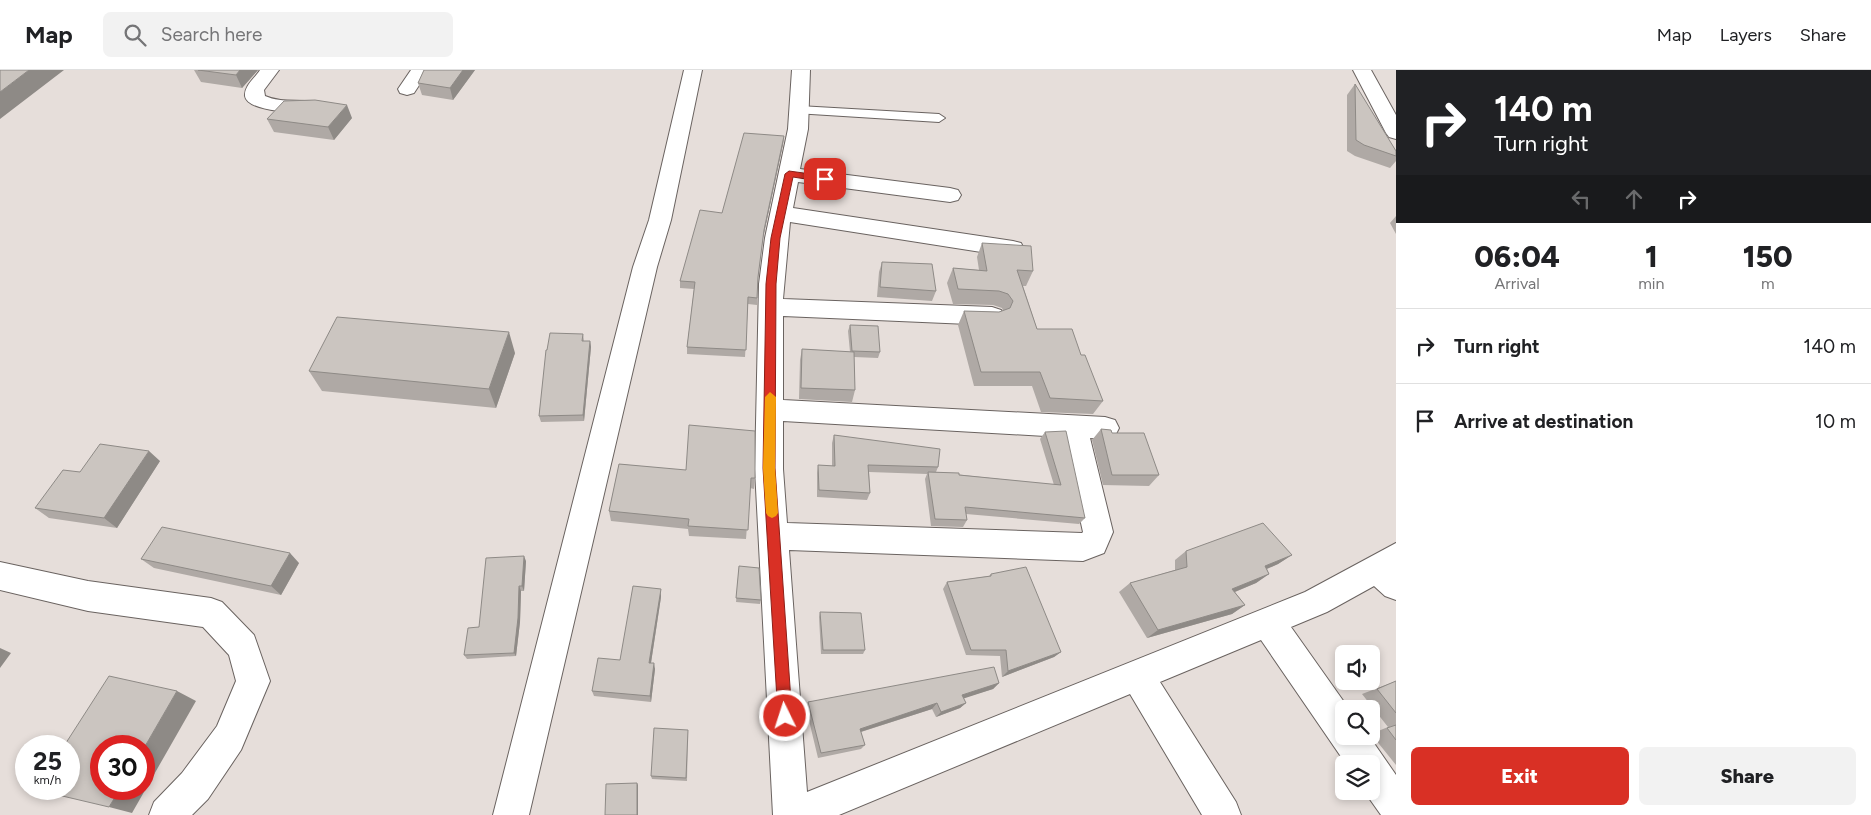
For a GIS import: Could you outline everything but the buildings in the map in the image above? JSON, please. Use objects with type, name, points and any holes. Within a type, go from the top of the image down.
[{"type":"street","points":[[270,70],[255,90],[255,99],[265,104],[278,106],[315,107]]},
{"type":"street","points":[[407,89],[420,70]]},
{"type":"street","points":[[511,815],[645,267],[660,220],[693,70]]},
{"type":"street","points":[[791,815],[769,468],[771,284],[776,238],[798,128],[801,70]]},
{"type":"street","points":[[1362,70],[1396,133]]},
{"type":"street","points":[[789,174],[950,195]]},
{"type":"street","points":[[781,213],[1013,249]]},
{"type":"street","points":[[771,307],[992,316]]},
{"type":"street","points":[[770,410],[1105,428]]},
{"type":"street","points":[[774,536],[1082,547],[1088,545],[1093,543],[1098,532],[1073,426]]},
{"type":"street","points":[[795,815],[1268,622],[1390,570]]},
{"type":"street","points":[[0,576],[88,596],[211,613],[243,646],[253,682],[229,738],[195,786],[167,815]]},
{"type":"street","points":[[1268,622],[1335,718]]},
{"type":"street","points":[[1137,675],[1224,815]]},
{"type":"street","points":[[1380,783],[1396,806]]},
{"type":"lane","points":[[799,110],[939,118]]},
{"type":"slow traffic","points":[[770,397],[769,468],[772,513]]},
{"type":"route","points":[[785,716],[769,468],[771,284],[776,238],[789,174],[825,179]]}]
